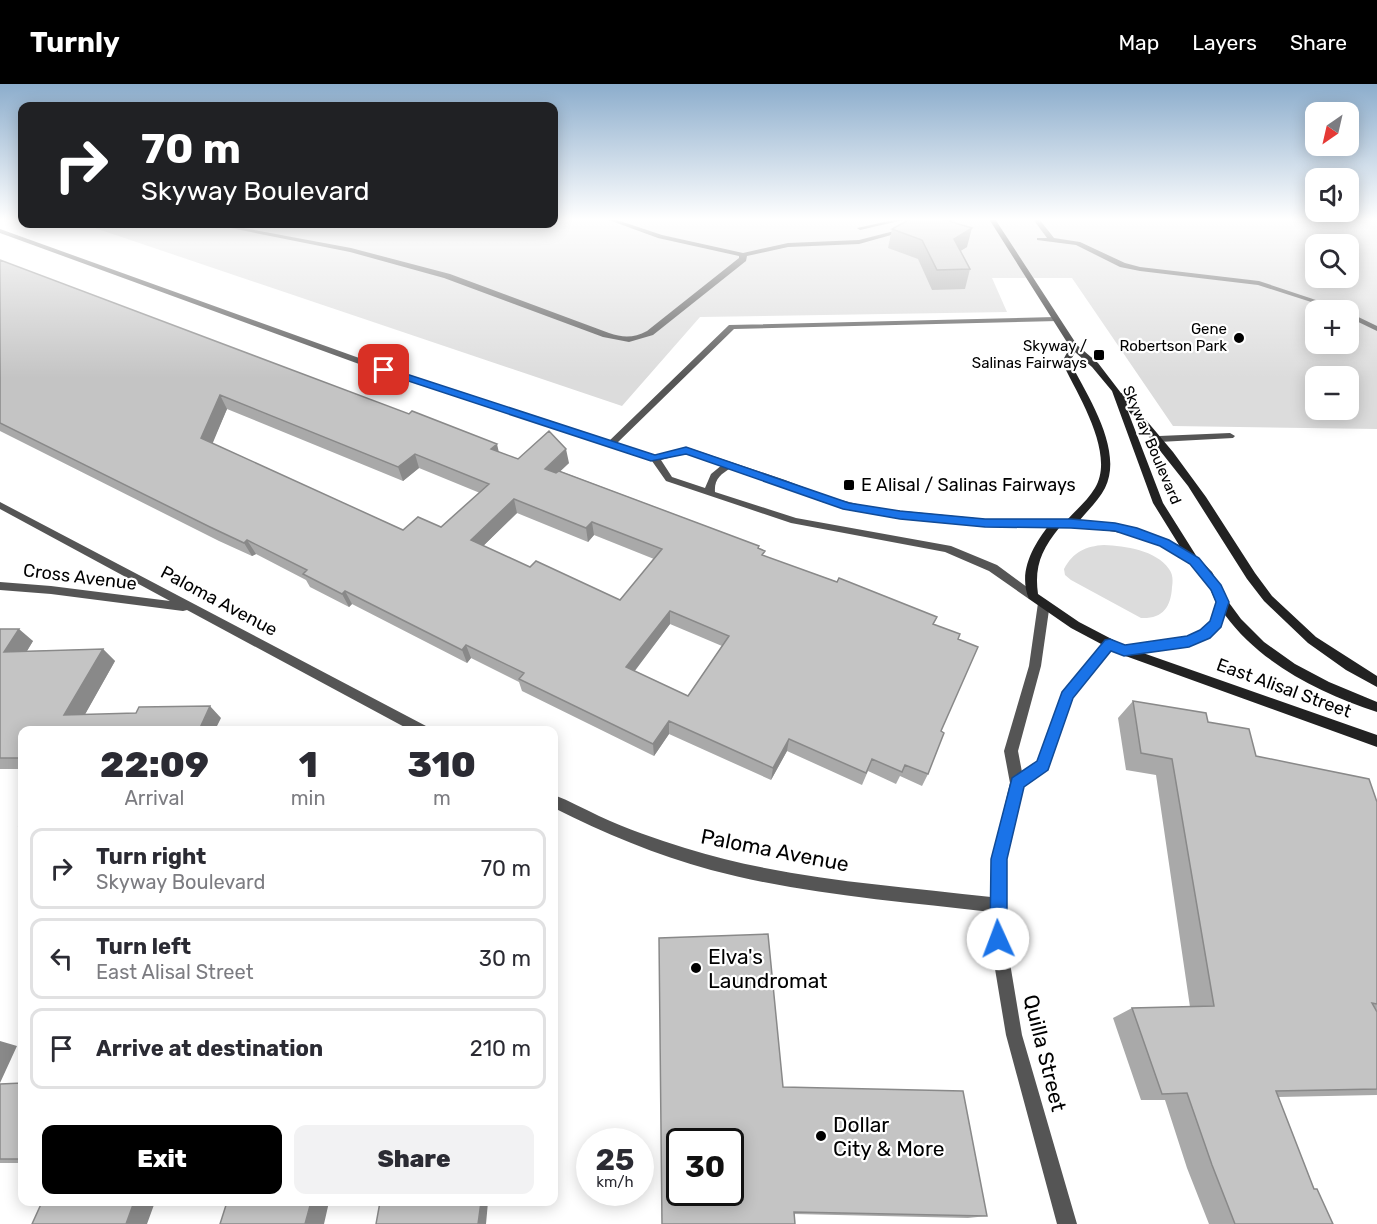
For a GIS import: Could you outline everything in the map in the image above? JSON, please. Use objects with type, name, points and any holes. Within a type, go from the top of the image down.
[{"type":"main road","name":"Skyway Boulevard","points":[[1026,272],[1074,347],[1095,365],[1116,391],[1158,503],[1194,561]]},
{"type":"main road","points":[[1071,524],[1100,488],[1106,469],[1098,428],[1066,362],[1074,347]]},
{"type":"main road","points":[[1116,391],[1159,439],[1213,515],[1255,581],[1278,610],[1324,650],[1377,682]]},
{"type":"main road","points":[[1038,599],[1030,583],[1031,563],[1036,550],[1056,524]]},
{"type":"main road","name":"East Alisal Street","points":[[1056,524],[1115,527],[1137,532],[1164,543],[1194,561],[1217,588],[1222,602],[1246,631],[1285,664],[1327,687],[1377,707]]},
{"type":"main road","name":"East Alisal Street","points":[[1038,599],[1075,625],[1124,651],[1377,741]]},
{"type":"main road","points":[[1124,651],[1189,641],[1205,634],[1216,623],[1222,602]]},
{"type":"street","name":"East Alisal Street","points":[[114,272],[384,370],[612,443],[655,459],[669,479],[710,494],[795,521],[947,549],[993,568],[1038,599]]},
{"type":"street","points":[[433,272],[624,340],[638,339],[650,333],[728,272]]},
{"type":"street","points":[[1173,272],[1259,283],[1311,300]]},
{"type":"street","points":[[612,443],[732,327],[1055,319]]},
{"type":"street","points":[[1359,320],[1377,329]]},
{"type":"street","points":[[1159,439],[1230,436]]},
{"type":"street","name":"East Alisal Street","points":[[655,459],[686,450],[731,464],[826,500],[873,511],[985,523],[1056,524]]},
{"type":"street","points":[[710,494],[708,486],[712,477],[731,464]]},
{"type":"street","name":"Paloma Avenue","points":[[0,505],[413,726]]},
{"type":"street","name":"Cross Avenue","points":[[0,586],[51,590],[191,608]]},
{"type":"street","name":"Quilla Street","points":[[1038,599],[1035,666],[1011,751],[1017,783],[999,859],[998,939],[1014,1035],[1067,1224]]},
{"type":"street","points":[[1017,783],[1043,765],[1067,696],[1074,684],[1110,644]]},
{"type":"street","name":"Paloma Avenue","points":[[558,803],[627,834],[731,868],[796,880],[997,905]]},
{"type":"shaded area","points":[[226,272],[1305,272],[1305,288],[1359,288],[1359,272],[1377,272],[1377,429],[1173,426],[1072,278],[992,278],[1007,312],[700,317],[622,406]]},
{"type":"shaded area","points":[[1104,545],[1140,550],[1163,563],[1170,571],[1173,580],[1170,601],[1164,611],[1155,617],[1141,618],[1065,575],[1064,569],[1076,554],[1091,547]]},
{"type":"building","points":[[0,272],[32,272],[409,414],[412,411],[497,444],[491,449],[518,459],[549,431],[566,449],[545,469],[556,473],[559,471],[759,546],[758,548],[765,551],[762,555],[837,582],[839,578],[937,617],[933,624],[960,634],[958,639],[978,647],[941,731],[944,733],[928,774],[905,765],[902,772],[872,759],[866,773],[789,739],[773,768],[669,721],[653,744],[519,679],[524,673],[466,645],[462,650],[345,591],[342,594],[303,574],[307,570],[247,540],[244,543],[0,423]],"holes":[[[220,395],[398,467],[415,454],[489,484],[441,527],[418,517],[403,530],[201,438]],[[514,499],[586,528],[592,522],[662,549],[620,600],[536,561],[530,567],[471,540]],[[670,611],[729,636],[688,696],[626,667]]]},
{"type":"building","points":[[0,629],[19,629],[4,652],[103,649],[64,715],[136,713],[139,707],[210,706],[201,726],[18,726],[18,758],[0,758]]},
{"type":"building","points":[[1133,701],[1206,713],[1208,722],[1249,729],[1256,756],[1369,779],[1377,802],[1377,1004],[1372,1003],[1377,1012],[1377,1089],[1276,1091],[1314,1189],[1317,1189],[1333,1224],[1235,1224],[1187,1093],[1162,1094],[1132,1008],[1214,1006],[1172,759],[1141,753]]},
{"type":"building","points":[[768,934],[783,1087],[963,1091],[987,1216],[794,1212],[795,1224],[662,1224],[659,938]]},
{"type":"building","points":[[18,1083],[18,1159],[0,1159],[0,1084]]},
{"type":"building","points":[[40,1206],[133,1206],[126,1224],[32,1224]]},
{"type":"building","points":[[226,1206],[310,1206],[305,1224],[220,1224]]},
{"type":"building","points":[[379,1206],[480,1206],[478,1224],[376,1224]]},
{"type":"place","name":"Gene Robertson Park","points":[[1239,338]]},
{"type":"place","name":"Skyway / Salinas Fairways","points":[[1099,355]]},
{"type":"place","name":"E Alisal / Salinas Fairways","points":[[849,485]]},
{"type":"place","name":"Elva's Laundromat","points":[[696,968]]},
{"type":"place","name":"Dollar City & More","points":[[821,1136]]},
{"type":"route","points":[[384,370],[655,459],[686,450],[847,506],[900,515],[985,523],[1115,527],[1137,532],[1164,543],[1194,561],[1217,588],[1222,602],[1216,623],[1205,634],[1189,641],[1124,651],[1110,644],[1074,684],[1067,696],[1043,765],[1017,783],[999,859],[998,939]]}]
